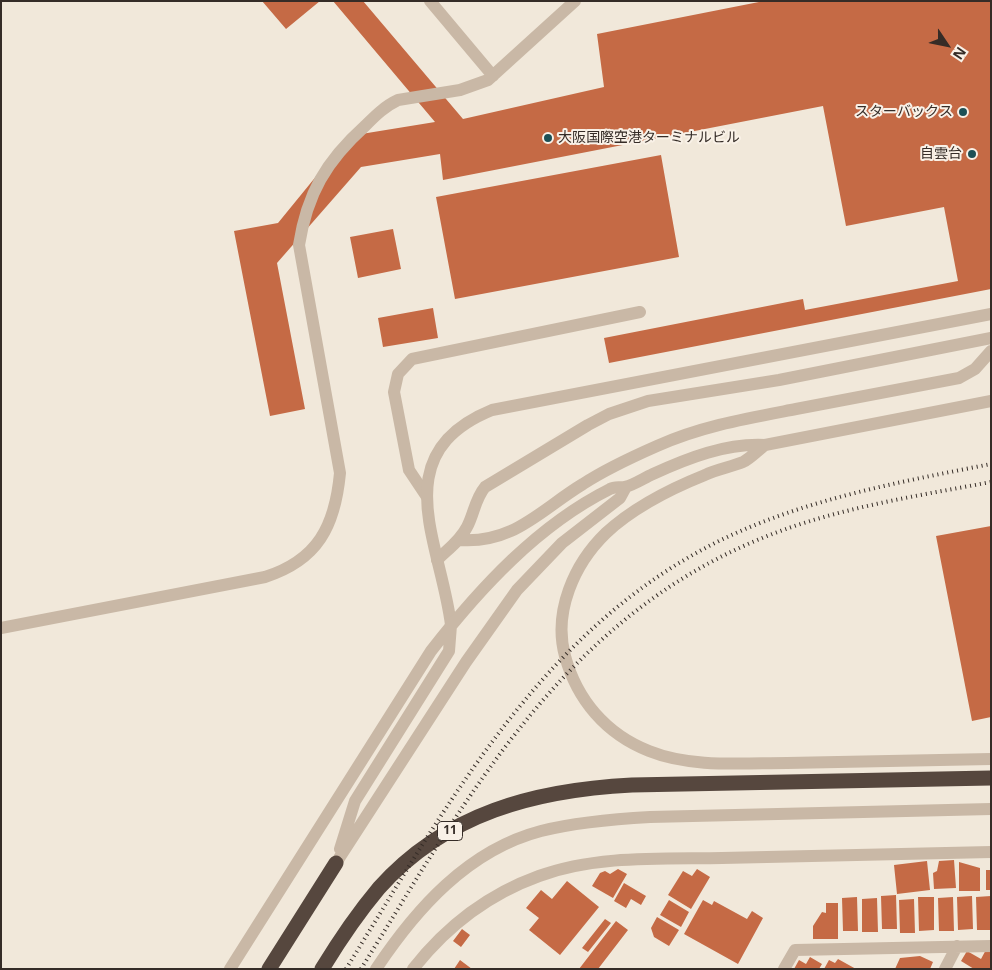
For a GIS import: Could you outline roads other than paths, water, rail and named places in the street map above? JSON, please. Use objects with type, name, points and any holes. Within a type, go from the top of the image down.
[{"type":"highway","name":"11","points":[[322,969],[379,888],[406,861],[454,828],[501,806],[541,795],[583,787],[991,778]]},
{"type":"highway","points":[[269,969],[336,863]]},
{"type":"street","points":[[430,1],[494,76]]},
{"type":"street","points":[[1,628],[265,577],[294,566],[309,554],[329,526],[336,505],[340,473],[299,246],[304,216],[323,172],[351,138],[388,104],[398,100],[467,89],[488,80],[575,1]]},
{"type":"street","points":[[427,497],[409,470],[394,392],[398,374],[412,359],[640,312]]},
{"type":"street","points":[[336,863],[355,801],[449,651],[451,625],[449,605],[427,513],[427,497],[436,454],[447,438],[470,419],[492,410],[991,314]]},
{"type":"street","points":[[437,560],[459,540],[470,520],[480,493],[485,487],[588,425],[628,406],[648,400],[779,380],[991,338]]},
{"type":"street","points":[[459,540],[482,540],[509,533],[568,492],[606,470],[684,435],[730,422],[959,378],[975,370],[991,351]]},
{"type":"street","points":[[230,969],[432,651],[451,625],[503,569],[537,539],[613,488],[626,487],[662,470],[711,452],[743,444],[765,445],[989,401]]},
{"type":"street","points":[[765,445],[744,462],[684,483],[644,505],[605,534],[580,566],[568,589],[562,636],[571,676],[590,708],[606,725],[633,744],[663,756],[692,761],[771,763],[991,759]]},
{"type":"street","points":[[336,863],[466,662],[517,590],[562,542],[620,498],[626,487]]},
{"type":"street","points":[[376,969],[413,918],[458,874],[501,847],[540,832],[596,821],[650,817],[991,809]]},
{"type":"street","points":[[413,969],[446,933],[481,904],[511,887],[540,875],[566,869],[628,860],[991,852]]},
{"type":"street","points":[[945,969],[957,946]]},
{"type":"street","points":[[784,969],[795,950],[991,946]]},
{"type":"railway","points":[[346,969],[422,846],[504,726],[550,671],[601,621],[657,577],[721,540],[786,513],[853,493],[991,464]]},
{"type":"railway","points":[[361,969],[481,780],[525,722],[573,667],[626,618],[687,576],[755,541],[783,530],[812,520],[871,505],[991,482]]},
{"type":"place","name":"スターバックス","points":[[963,112]]},
{"type":"place","name":"大阪国際空港ターミナルビル","points":[[548,138]]},
{"type":"place","name":"自雲台","points":[[972,154]]}]
